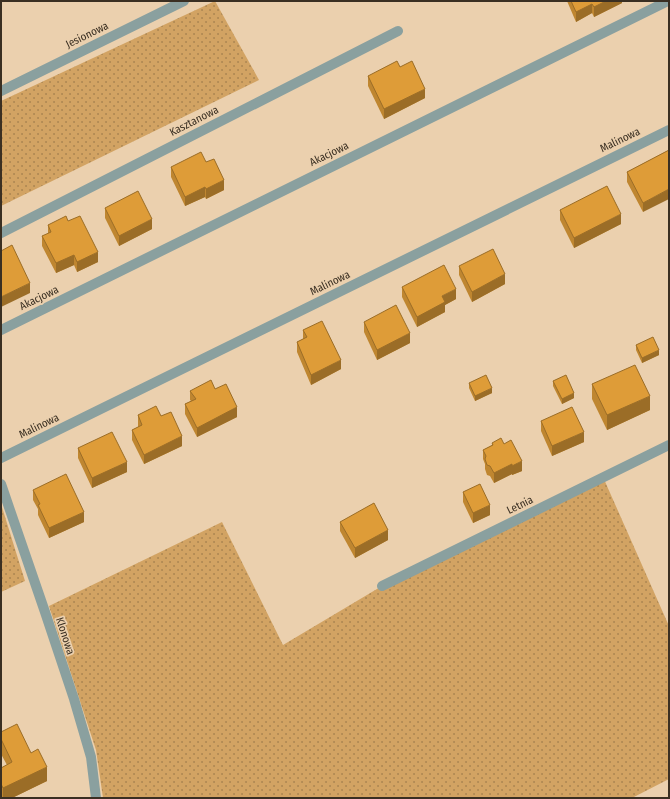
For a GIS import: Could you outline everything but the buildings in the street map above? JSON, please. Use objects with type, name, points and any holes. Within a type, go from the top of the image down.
[{"type":"street","name":"Jesionowa","points":[[1,90],[184,1]]},
{"type":"street","name":"Akacjowa","points":[[1,330],[668,1]]},
{"type":"street","name":"Kasztanowa","points":[[1,233],[398,31]]},
{"type":"street","name":"Malinowa","points":[[1,458],[669,130]]},
{"type":"street","name":"Letnia","points":[[382,586],[669,445]]},
{"type":"street","name":"Klonowa","points":[[1,484],[74,699],[91,757],[96,798]]},
{"type":"shaded area","points":[[215,1],[259,80],[1,206],[1,101]]},
{"type":"shaded area","points":[[603,477],[669,626],[669,779],[632,798],[103,798],[96,750],[49,606],[222,522],[283,645],[382,586]]},
{"type":"shaded area","points":[[1,504],[25,581],[1,592]]}]
